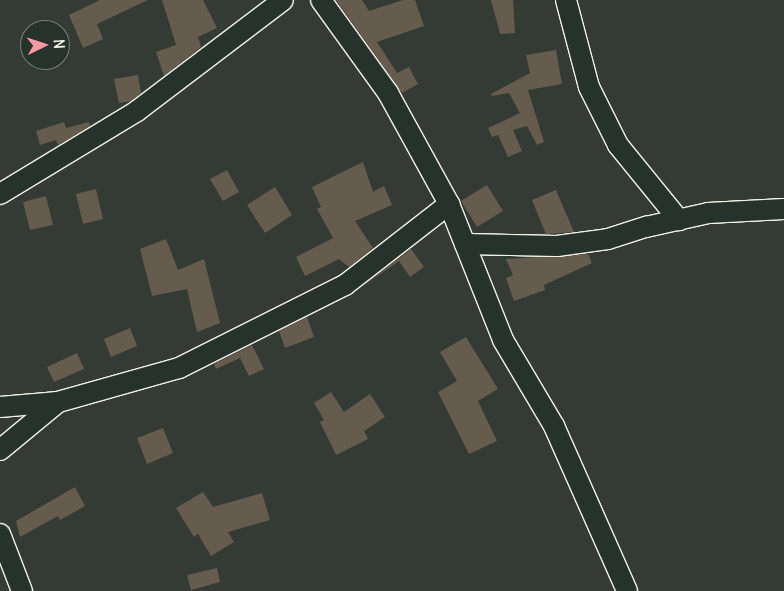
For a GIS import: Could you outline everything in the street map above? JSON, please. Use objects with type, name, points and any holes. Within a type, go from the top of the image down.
[{"type":"street","points":[[0,194],[137,111],[283,0]]},
{"type":"street","points":[[321,0],[388,93],[448,204],[466,244],[503,340],[554,426],[627,591]]},
{"type":"street","points":[[566,0],[589,87],[618,145],[679,220]]},
{"type":"street","points":[[0,407],[58,402],[179,368],[345,285],[448,204]]},
{"type":"street","points":[[466,244],[557,246],[608,239],[708,214],[784,209]]},
{"type":"street","points":[[0,450],[58,402]]},
{"type":"street","points":[[0,534],[22,591]]},
{"type":"building","points":[[100,0],[148,0],[97,24],[103,39],[83,48],[69,15]]},
{"type":"building","points":[[162,0],[203,0],[217,28],[198,37],[201,47],[164,76],[156,52],[176,45]]},
{"type":"building","points":[[336,0],[362,0],[369,11],[403,0],[415,0],[424,26],[377,42],[397,73],[409,67],[418,84],[402,93]]},
{"type":"building","points":[[491,0],[513,0],[515,33],[500,34]]},
{"type":"building","points":[[556,50],[562,84],[528,90],[544,142],[537,145],[527,126],[513,130],[522,151],[508,157],[498,135],[492,137],[488,128],[520,113],[509,93],[492,96],[491,94],[530,73],[526,55]]},
{"type":"building","points":[[138,75],[141,93],[131,101],[119,103],[114,79]]},
{"type":"building","points":[[64,122],[66,128],[89,122],[90,126],[58,145],[56,140],[40,145],[36,131]]},
{"type":"building","points":[[363,162],[373,192],[384,186],[392,205],[355,221],[373,248],[349,267],[339,259],[305,276],[296,257],[333,238],[317,209],[321,207],[312,187]]},
{"type":"building","points":[[227,170],[239,192],[223,201],[210,179]]},
{"type":"building","points":[[487,185],[503,211],[477,227],[461,201]]},
{"type":"building","points":[[275,187],[292,215],[265,233],[247,205]]},
{"type":"building","points":[[96,189],[103,219],[83,224],[76,194]]},
{"type":"building","points":[[556,190],[574,232],[546,234],[532,200]]},
{"type":"building","points":[[46,196],[53,225],[30,230],[23,202]]},
{"type":"building","points":[[166,239],[178,270],[204,259],[220,323],[197,332],[187,289],[152,296],[140,249]]},
{"type":"building","points":[[411,249],[424,267],[410,277],[399,261],[362,287]]},
{"type":"building","points":[[588,254],[592,263],[544,285],[545,290],[514,301],[506,278],[513,275],[506,259]]},
{"type":"building","points":[[307,317],[314,337],[285,348],[279,331]]},
{"type":"building","points":[[130,328],[137,346],[111,357],[104,339]]},
{"type":"building","points":[[466,337],[498,389],[478,401],[497,441],[469,454],[438,392],[457,381],[440,352]]},
{"type":"building","points":[[252,345],[264,369],[249,376],[240,358],[216,369],[214,364]]},
{"type":"building","points":[[77,353],[84,369],[54,382],[47,367]]},
{"type":"building","points":[[331,392],[344,412],[370,394],[385,417],[364,431],[368,439],[336,455],[320,422],[324,420],[314,403]]},
{"type":"building","points":[[163,428],[173,453],[147,464],[137,438]]},
{"type":"building","points":[[75,487],[85,506],[60,520],[58,516],[20,537],[16,521]]},
{"type":"building","points":[[203,492],[213,507],[262,493],[270,520],[228,532],[234,542],[211,556],[198,534],[194,537],[176,508]]},
{"type":"building","points":[[217,568],[220,582],[191,590],[187,575]]}]
